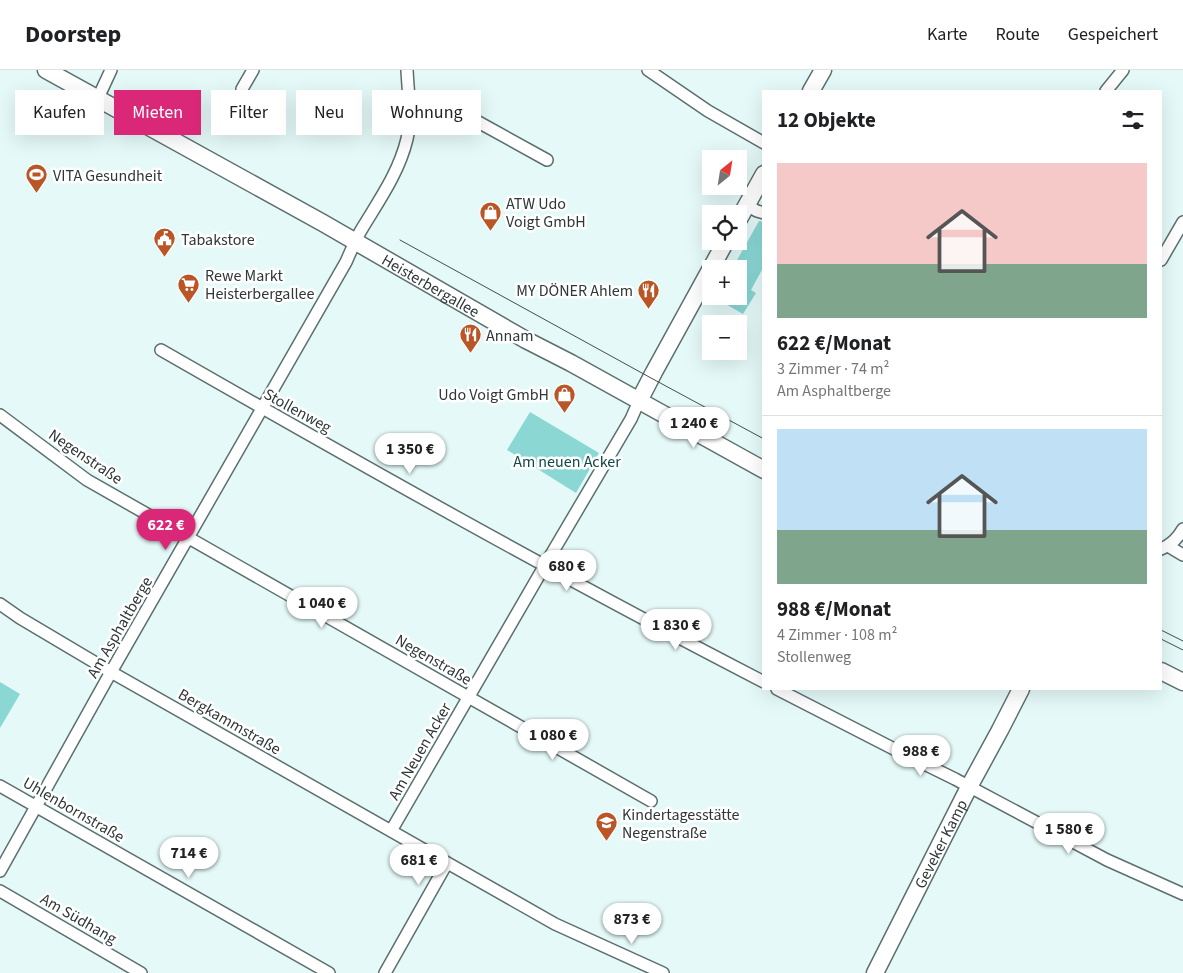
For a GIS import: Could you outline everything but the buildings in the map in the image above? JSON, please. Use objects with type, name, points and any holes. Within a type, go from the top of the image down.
[{"type":"main road","name":"Heisterbergallee","points":[[46,70],[83,90]]},
{"type":"main road","points":[[811,90],[823,70]]},
{"type":"main road","name":"Heisterbergallee","points":[[104,101],[323,222],[526,340],[762,469]]},
{"type":"main road","points":[[747,205],[762,178]]},
{"type":"main road","points":[[639,401],[721,250]]},
{"type":"main road","points":[[1162,672],[1183,682]]},
{"type":"main road","name":"Geveker Kamp","points":[[875,973],[1020,690]]},
{"type":"street","points":[[102,90],[111,70]]},
{"type":"street","points":[[242,88],[253,70]]},
{"type":"street","name":"Am Asphaltberge","points":[[407,70],[408,90]]},
{"type":"street","points":[[648,70],[708,110],[762,142]]},
{"type":"street","points":[[1107,90],[1123,70]]},
{"type":"street","points":[[481,124],[547,160]]},
{"type":"street","name":"Am Asphaltberge","points":[[0,871],[346,262],[362,229],[392,181],[399,165],[407,135]]},
{"type":"street","points":[[747,212],[762,212]]},
{"type":"street","points":[[1162,258],[1183,222]]},
{"type":"street","name":"Stollenweg","points":[[161,350],[545,565],[762,681]]},
{"type":"street","name":"Am Neuen Acker","points":[[391,831],[627,426],[639,401]]},
{"type":"street","name":"Negenstraße","points":[[0,415],[88,480],[651,801]]},
{"type":"street","points":[[1164,547],[1178,538],[1183,529]]},
{"type":"street","points":[[1164,547],[1183,555]]},
{"type":"street","name":"Bergkammstraße","points":[[0,604],[20,618],[112,672],[555,924],[663,973]]},
{"type":"street","points":[[779,690],[1107,860],[1183,894]]},
{"type":"street","name":"Uhlenbornstraße","points":[[0,786],[313,969],[329,973]]},
{"type":"street","points":[[385,973],[447,863]]},
{"type":"street","name":"Am Südhang","points":[[0,891],[141,973]]},
{"type":"green space","points":[[759,221],[762,222],[762,270],[751,290],[756,293],[743,314],[727,305],[747,305],[747,260],[737,260],[743,250],[747,250],[747,242]]},
{"type":"green space","name":"Am neuen Acker","points":[[530,412],[599,453],[576,493],[507,450]]},
{"type":"green space","points":[[0,682],[20,694],[0,728]]},
{"type":"tram line","points":[[400,240],[762,438]]},
{"type":"tram line","points":[[1162,630],[1183,641]]},
{"type":"tram line","points":[[1162,640],[1183,650]]},
{"type":"place","name":"VITA Gesundheit","points":[[37,194]]},
{"type":"place","name":"ATW Udo Voigt GmbH","points":[[490,231]]},
{"type":"place","name":"Tabakstore","points":[[165,258]]},
{"type":"place","name":"Rewe Markt Heisterbergallee","points":[[189,303]]},
{"type":"place","name":"MY DÖNER Ahlem","points":[[649,309]]},
{"type":"place","name":"Annam","points":[[470,354]]},
{"type":"place","name":"Udo Voigt GmbH","points":[[565,413]]},
{"type":"place","name":"Kindertagesstätte Negenstraße","points":[[606,842]]}]
